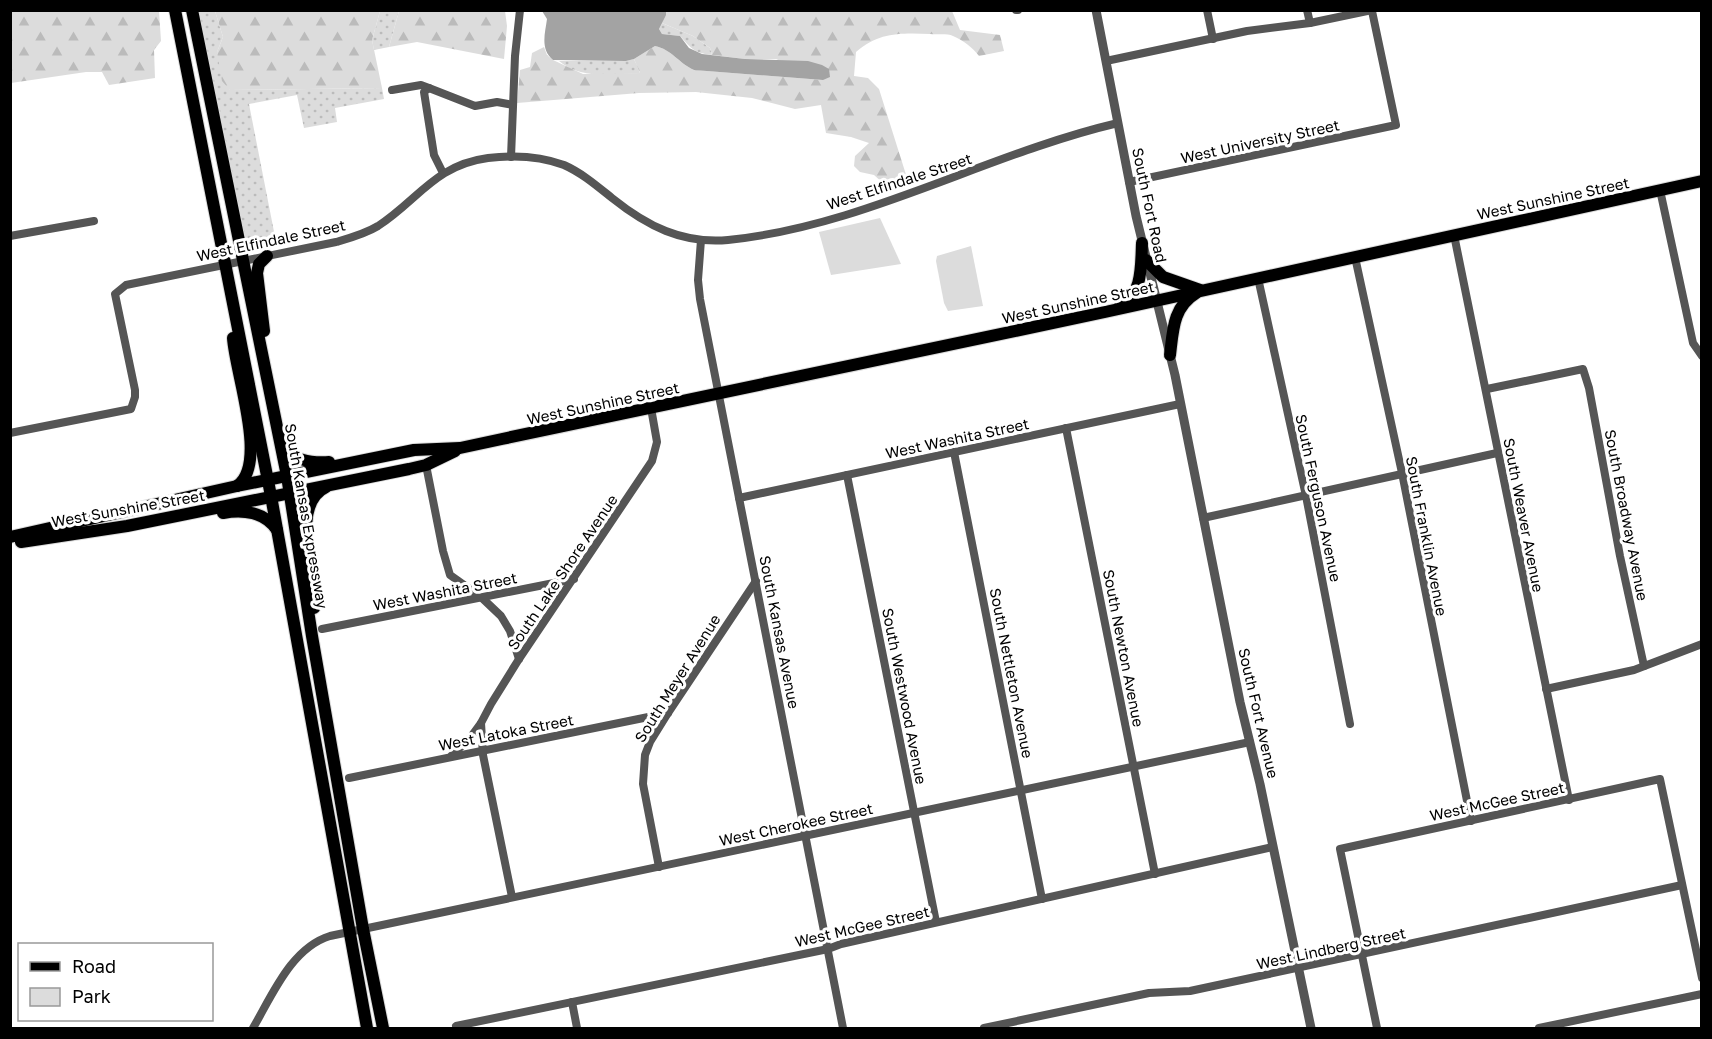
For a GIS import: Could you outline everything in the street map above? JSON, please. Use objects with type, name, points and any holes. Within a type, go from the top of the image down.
[{"type":"main road","points":[[175,10],[278,532],[367,1029]]},
{"type":"main road","name":"South Kansas Expressway","points":[[192,10],[264,359],[317,633],[363,929],[383,1029]]},
{"type":"main road","name":"West Sunshine Street","points":[[10,537],[237,486],[414,450],[460,448],[651,408],[1105,312],[1701,181]]},
{"type":"main road","points":[[1105,312],[1127,303],[1134,292],[1140,273],[1142,243]]},
{"type":"main road","points":[[264,359],[264,315],[257,273],[259,264],[267,256]]},
{"type":"main road","points":[[1146,260],[1163,277],[1201,290]]},
{"type":"main road","points":[[1170,355],[1172,334],[1178,312],[1186,299],[1201,290]]},
{"type":"main road","points":[[232,298],[235,354],[252,451],[247,475],[237,486]]},
{"type":"main road","points":[[280,440],[292,455],[316,462],[335,462],[414,450]]},
{"type":"main road","name":"West Sunshine Street","points":[[10,543],[127,526],[332,485],[426,465],[460,448]]},
{"type":"main road","points":[[317,633],[314,589],[306,536],[307,514],[314,496],[332,485]]},
{"type":"main road","points":[[127,526],[228,512],[245,512],[265,518],[278,532]]},
{"type":"main road","points":[[10,531],[52,526]]},
{"type":"street","points":[[511,157],[515,56],[520,10]]},
{"type":"street","name":"South Fort Road","points":[[1096,10],[1142,243],[1180,404]]},
{"type":"street","points":[[1207,10],[1213,39]]},
{"type":"street","points":[[1307,10],[1310,23]]},
{"type":"street","points":[[1106,61],[1258,29],[1310,23],[1372,10]]},
{"type":"street","name":"West University Street","points":[[1129,182],[1396,125],[1372,10]]},
{"type":"street","points":[[392,90],[421,85],[475,106],[497,102],[513,105]]},
{"type":"street","points":[[429,88],[424,92],[428,124],[435,155],[444,173]]},
{"type":"street","name":"West Elfindale Street","points":[[10,433],[131,409],[135,390],[115,294],[120,289],[132,283],[336,242],[367,232],[444,173],[477,160],[511,157],[538,159],[563,165],[582,175],[651,225],[672,234],[701,240],[744,238],[859,212],[1065,138],[1118,123]]},
{"type":"street","points":[[1660,190],[1693,343],[1701,356]]},
{"type":"street","points":[[10,237],[94,221]]},
{"type":"street","name":"South Weaver Avenue","points":[[1454,235],[1569,800]]},
{"type":"street","name":"South Kansas Avenue","points":[[701,240],[699,289],[843,1029]]},
{"type":"street","name":"South Franklin Avenue","points":[[1355,257],[1402,473],[1471,821]]},
{"type":"street","name":"South Ferguson Avenue","points":[[1258,278],[1306,496],[1350,724]]},
{"type":"street","name":"South Broadway Avenue","points":[[1486,389],[1583,369],[1589,388],[1620,556],[1644,666]]},
{"type":"street","name":"West Washita Street","points":[[739,498],[1180,404]]},
{"type":"street","name":"South Fort Avenue","points":[[1180,404],[1311,1029]]},
{"type":"street","name":"South Lake Shore Avenue","points":[[451,756],[470,738],[481,723],[519,659],[654,457],[656,436],[651,408]]},
{"type":"street","name":"South Newton Avenue","points":[[1066,428],[1155,874]]},
{"type":"street","name":"South Nettleton Avenue","points":[[954,452],[1042,899]]},
{"type":"street","points":[[1203,518],[1497,453]]},
{"type":"street","points":[[426,465],[442,550],[450,575],[497,611],[508,625],[519,659]]},
{"type":"street","name":"South Westwood Avenue","points":[[847,475],[936,922]]},
{"type":"street","name":"West Washita Street","points":[[317,633],[574,579]]},
{"type":"street","name":"South Meyer Avenue","points":[[659,867],[644,792],[643,769],[647,748],[756,581]]},
{"type":"street","points":[[1546,689],[1634,670],[1701,644]]},
{"type":"street","name":"West Latoka Street","points":[[349,778],[668,713]]},
{"type":"street","points":[[481,723],[483,755],[512,897]]},
{"type":"street","name":"West Cherokee Street","points":[[253,1029],[281,980],[301,954],[316,942],[348,932],[1250,742]]},
{"type":"street","name":"West McGee Street","points":[[1361,956],[1340,849],[1660,779],[1682,885]]},
{"type":"street","name":"West McGee Street","points":[[456,1027],[828,948],[1274,847]]},
{"type":"street","points":[[1682,885],[1701,978]]},
{"type":"street","name":"West Lindberg Street","points":[[984,1029],[1149,993],[1190,991],[1361,956],[1682,885]]},
{"type":"street","points":[[1361,956],[1377,1029]]},
{"type":"street","points":[[1539,1029],[1701,994]]},
{"type":"street","points":[[572,1002],[577,1029]]},
{"type":"green space","points":[[11,11],[159,11],[161,41],[154,50],[155,78],[109,85],[102,72],[86,72],[11,83]]},
{"type":"green space","points":[[197,11],[215,11],[223,37],[217,52],[230,90],[382,88],[384,99],[335,108],[337,122],[304,128],[297,95],[249,104],[277,247],[255,250],[245,242]]},
{"type":"green space","points":[[215,11],[380,11],[372,40],[382,88],[230,90],[222,81],[217,52],[223,37]]},
{"type":"green space","points":[[380,11],[399,11],[389,47],[374,50],[372,40]]},
{"type":"green space","points":[[399,11],[505,11],[507,26],[504,59],[417,42],[389,47]]},
{"type":"green space","points":[[666,11],[952,11],[960,30],[1000,35],[1004,51],[979,56],[967,44],[951,35],[909,34],[882,37],[856,52],[854,76],[868,78],[879,89],[908,181],[894,187],[884,184],[874,175],[860,172],[854,166],[855,156],[869,143],[826,133],[821,105],[795,109],[752,98],[696,92],[639,93],[517,103],[520,70],[530,67],[532,53],[544,47],[547,55],[553,60],[583,74],[640,73],[634,59],[655,46],[666,50],[694,70],[823,80],[776,59],[745,59],[712,55],[710,48],[693,36],[662,23]]},
{"type":"green space","points":[[662,23],[693,36],[710,48],[712,55],[694,50],[680,36],[662,34],[659,29]]},
{"type":"green space","points":[[634,59],[640,73],[609,75],[577,71],[559,61],[626,61]]},
{"type":"green space","points":[[880,218],[901,264],[831,275],[819,232]]},
{"type":"green space","points":[[971,246],[983,306],[948,311],[944,303],[937,256]]},
{"type":"shaded area","points":[[542,11],[666,11],[659,29],[662,34],[680,36],[689,48],[702,54],[745,59],[808,61],[829,69],[830,77],[823,80],[694,70],[666,50],[655,46],[634,59],[626,61],[553,60],[546,51],[547,19]]}]
